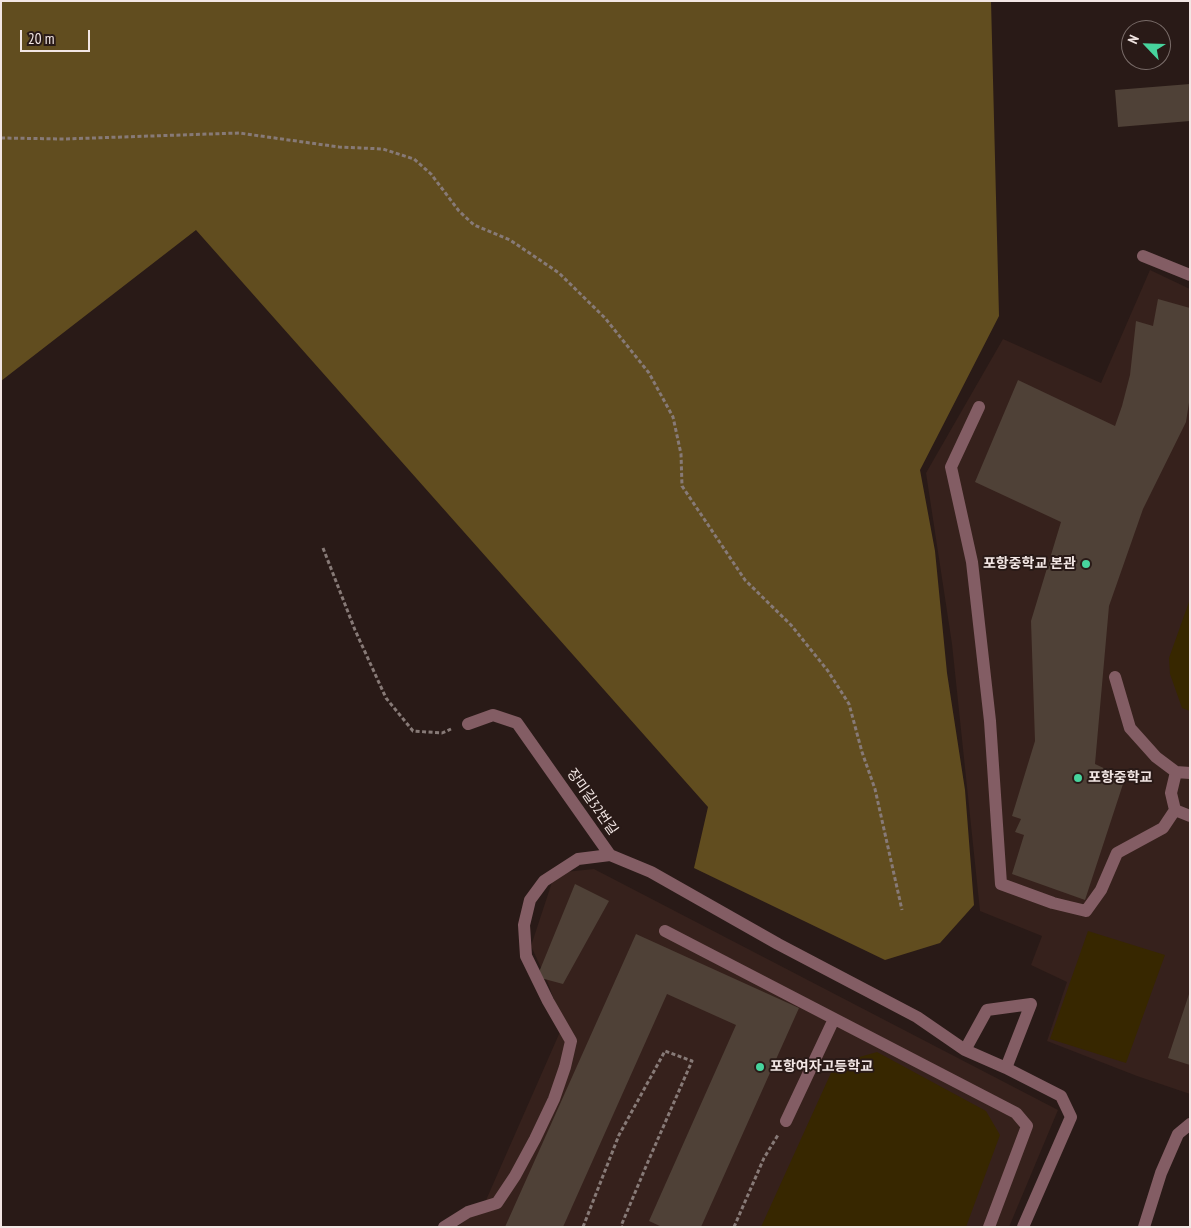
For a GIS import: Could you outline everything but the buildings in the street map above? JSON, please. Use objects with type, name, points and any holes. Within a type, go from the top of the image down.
[{"type":"street","points":[[1143,256],[1190,275]]},
{"type":"street","points":[[979,407],[951,467],[972,562],[990,721],[1001,884],[1053,903],[1086,911],[1100,890],[1116,852],[1163,828],[1175,810],[1171,793],[1176,772]]},
{"type":"street","points":[[1114,677],[1130,728],[1156,758],[1176,772],[1190,773]]},
{"type":"street","name":"장미길32번길","points":[[444,1227],[468,1212],[497,1203],[515,1176],[534,1139],[554,1099],[566,1066],[571,1042],[526,956],[524,925],[530,900],[544,881],[578,859],[610,855],[517,722],[493,715],[468,724]]},
{"type":"street","points":[[1175,810],[1190,816]]},
{"type":"street","points":[[610,855],[651,872],[778,944],[917,1017],[965,1050],[1061,1096],[1071,1116],[1023,1227]]},
{"type":"street","points":[[664,930],[1016,1113],[1027,1126],[989,1227]]},
{"type":"street","points":[[965,1050],[987,1010],[1032,1004],[1006,1068]]},
{"type":"street","points":[[786,1121],[834,1019]]},
{"type":"street","points":[[1144,1227],[1161,1173],[1178,1134],[1190,1124]]},
{"type":"path","points":[[1,138],[64,139],[240,133],[339,147],[383,149],[414,159],[431,174],[459,212],[474,225],[510,240],[559,273],[605,318],[649,373],[673,417],[682,454],[682,486],[745,580],[791,625],[828,671],[849,704],[862,752],[875,789],[902,910]]},
{"type":"path","points":[[323,548],[355,630],[386,698],[413,731],[442,733],[468,724]]},
{"type":"path","points":[[583,1227],[619,1135],[665,1051],[692,1061],[622,1227]]},
{"type":"path","points":[[734,1227],[764,1158],[786,1121]]},
{"type":"shaded area","points":[[1,1],[991,1],[999,316],[920,470],[935,551],[947,673],[965,790],[974,905],[940,943],[885,960],[694,868],[708,807],[196,230],[1,381]]},
{"type":"shaded area","name":"포항중학교","points":[[1150,270],[1190,289],[1190,1094],[1137,1076],[1047,1041],[1067,982],[1031,965],[1042,936],[980,911],[952,644],[926,473],[1003,339],[1101,383]]},
{"type":"shaded area","points":[[1190,599],[1190,711],[1182,708],[1170,674],[1169,658]]},
{"type":"shaded area","name":"포항여자고등학교","points":[[594,869],[1058,1110],[1009,1227],[457,1227],[483,1207],[563,1025],[548,983],[531,946],[555,873]]},
{"type":"shaded area","points":[[1088,931],[1165,955],[1126,1063],[1050,1039]]},
{"type":"shaded area","points":[[877,1052],[986,1111],[1000,1135],[966,1227],[761,1227],[835,1064]]},
{"type":"place","name":"포항중학교 본관","points":[[1086,564]]},
{"type":"place","name":"포항중학교","points":[[1078,778]]},
{"type":"place","name":"포항여자고등학교","points":[[760,1067]]}]
